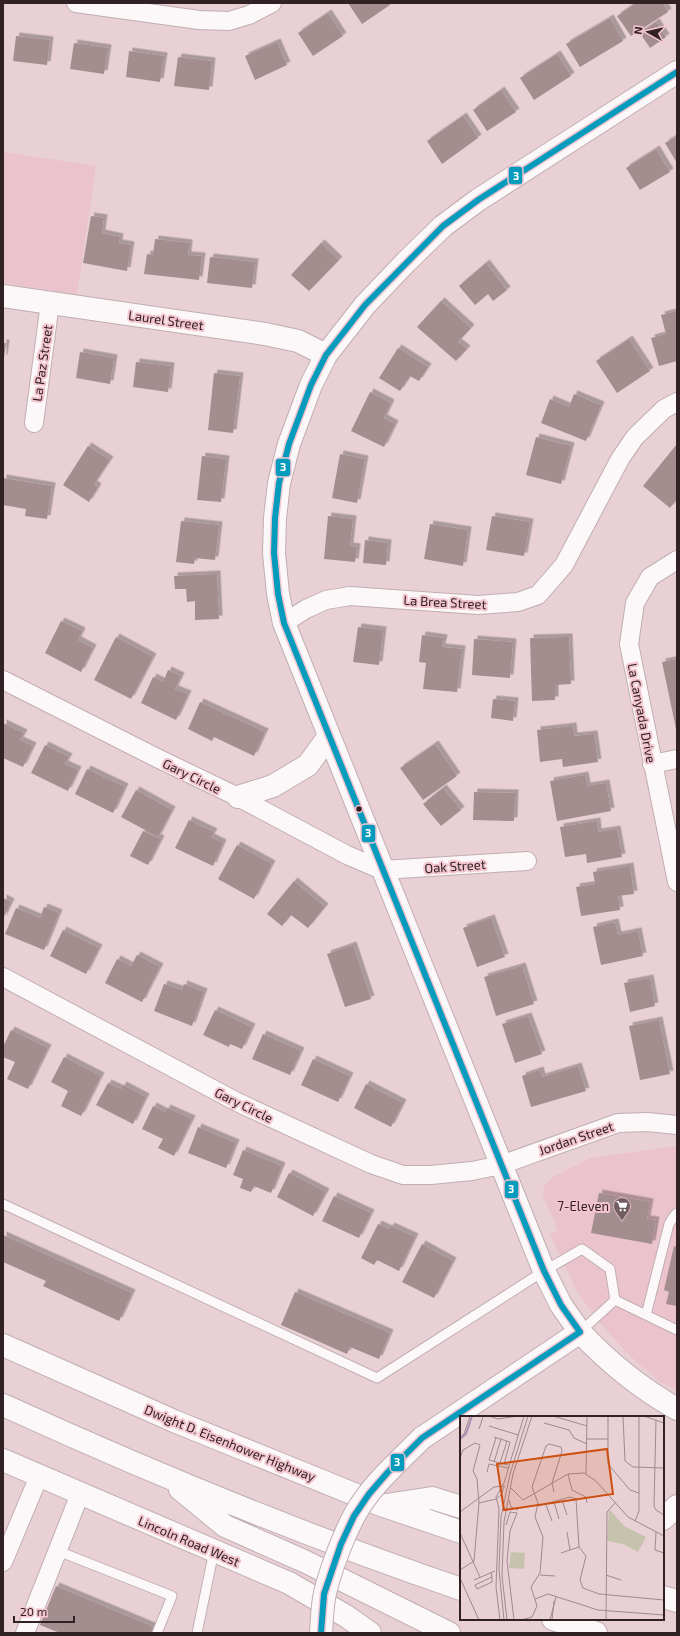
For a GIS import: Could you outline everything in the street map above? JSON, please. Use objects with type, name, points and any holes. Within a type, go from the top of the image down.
[{"type":"main road","points":[[677,72],[478,200],[443,226],[406,262],[366,305],[326,355],[311,385],[288,444],[279,483],[275,518],[274,553],[278,594],[284,623],[544,1271],[561,1305],[580,1332],[600,1353],[620,1372],[677,1409]]},
{"type":"main road","name":"Laurel Street","points":[[3,296],[265,334],[298,341],[326,355]]},
{"type":"main road","points":[[238,798],[273,786],[308,765],[329,736]]},
{"type":"main road","points":[[321,1633],[324,1594],[341,1544],[354,1516],[388,1472],[422,1438],[580,1332]]},
{"type":"main road","name":"Dwight D. Eisenhower Highway","points":[[3,1345],[174,1421],[381,1506],[460,1532]]},
{"type":"main road","points":[[3,1405],[163,1476],[288,1525],[460,1589]]},
{"type":"main road","name":"Lincoln Road West","points":[[3,1460],[289,1583],[346,1616],[370,1633]]},
{"type":"main road","points":[[163,1476],[225,1526],[306,1562],[449,1633]]},
{"type":"main road","points":[[381,1506],[432,1498],[460,1507]]},
{"type":"main road","points":[[664,1518],[677,1506]]},
{"type":"main road","points":[[664,1597],[677,1601]]},
{"type":"main road","points":[[556,1620],[596,1633]]},
{"type":"street","points":[[76,3],[199,20],[229,21],[249,15],[272,3]]},
{"type":"street","name":"La Paz Street","points":[[34,423],[50,303]]},
{"type":"street","name":"La Brea Street","points":[[284,623],[306,609],[326,600],[350,596],[478,605],[518,602],[538,595],[564,565],[620,459],[635,437],[664,409],[677,402]]},
{"type":"street","name":"La Canyada Drive","points":[[677,560],[650,577],[635,603],[629,644],[652,764],[677,881]]},
{"type":"street","name":"Gary Circle","points":[[3,680],[238,798],[347,855],[382,870]]},
{"type":"street","points":[[652,764],[677,759]]},
{"type":"street","name":"Oak Street","points":[[382,870],[527,861]]},
{"type":"street","name":"Gary Circle","points":[[3,977],[237,1102],[371,1164],[403,1175],[424,1175],[472,1171],[501,1165]]},
{"type":"street","name":"Jordan Street","points":[[501,1165],[618,1123],[647,1122],[677,1125]]},
{"type":"street","points":[[3,1562],[8,1532],[39,1476]]},
{"type":"street","points":[[26,1633],[80,1494]]},
{"type":"lane","points":[[3,1204],[377,1378],[544,1271],[582,1249],[610,1268],[615,1300]]},
{"type":"lane","points":[[646,1315],[669,1224],[677,1213]]},
{"type":"lane","points":[[615,1300],[677,1330]]},
{"type":"lane","points":[[580,1332],[615,1300]]},
{"type":"lane","points":[[58,1551],[172,1596],[157,1633]]},
{"type":"lane","points":[[198,1633],[214,1551]]},
{"type":"shaded area","points":[[3,152],[96,166],[77,295],[3,283]]},
{"type":"shaded area","points":[[677,1146],[677,1391],[659,1381],[629,1355],[602,1325],[577,1292],[550,1234],[558,1231],[543,1195],[544,1186],[553,1177],[590,1158]]},
{"type":"building","points":[[348,3],[389,3],[390,5],[362,24]]},
{"type":"building","points":[[636,3],[663,3],[668,12],[631,36],[617,16]]},
{"type":"building","points":[[328,13],[343,36],[313,56],[298,33]]},
{"type":"building","points":[[610,18],[623,41],[580,67],[566,44]]},
{"type":"building","points":[[656,22],[666,37],[650,48],[640,33]]},
{"type":"building","points":[[16,36],[50,40],[47,65],[13,61]]},
{"type":"building","points":[[277,42],[287,65],[255,80],[245,56]]},
{"type":"building","points":[[74,43],[108,48],[104,74],[70,69]]},
{"type":"building","points":[[129,51],[164,56],[160,82],[126,77]]},
{"type":"building","points":[[557,54],[571,76],[534,100],[520,78]]},
{"type":"building","points":[[178,57],[212,61],[209,90],[174,86]]},
{"type":"building","points":[[501,90],[516,112],[487,131],[473,110]]},
{"type":"building","points":[[463,116],[478,138],[442,164],[427,141]]},
{"type":"building","points":[[677,136],[677,163],[665,143]]},
{"type":"building","points":[[656,149],[670,172],[640,190],[626,168]]},
{"type":"building","points":[[91,216],[104,218],[102,233],[120,237],[119,243],[131,245],[127,271],[83,263]]},
{"type":"building","points":[[155,239],[189,243],[188,255],[202,256],[199,280],[144,274],[147,254],[153,255]]},
{"type":"building","points":[[321,243],[339,260],[309,291],[291,275]]},
{"type":"building","points":[[210,257],[255,262],[252,288],[207,283]]},
{"type":"building","points":[[486,263],[507,290],[493,301],[488,294],[475,305],[459,286]]},
{"type":"building","points":[[441,301],[471,328],[458,342],[467,349],[456,361],[417,327]]},
{"type":"building","points":[[677,311],[677,361],[659,366],[651,338],[666,334],[661,315]]},
{"type":"building","points":[[629,339],[650,371],[617,393],[596,361]]},
{"type":"building","points":[[3,343],[6,343],[4,358],[3,358]]},
{"type":"building","points":[[398,348],[428,367],[419,381],[410,376],[400,391],[379,378]]},
{"type":"building","points":[[80,352],[114,358],[110,384],[76,378]]},
{"type":"building","points":[[136,362],[171,366],[168,392],[133,387]]},
{"type":"building","points":[[214,373],[240,376],[233,433],[208,430]]},
{"type":"building","points":[[370,392],[391,403],[384,418],[395,424],[384,447],[351,431]]},
{"type":"building","points":[[574,394],[601,405],[586,441],[541,423],[550,399],[569,407]]},
{"type":"building","points":[[536,437],[571,446],[561,484],[526,475]]},
{"type":"building","points":[[677,444],[677,499],[670,508],[643,486]]},
{"type":"building","points":[[88,446],[110,460],[94,484],[98,487],[89,502],[63,485]]},
{"type":"building","points":[[340,454],[365,459],[357,503],[332,498]]},
{"type":"building","points":[[202,456],[226,459],[221,502],[197,500]]},
{"type":"building","points":[[3,478],[52,486],[47,519],[25,516],[26,509],[3,505]]},
{"type":"building","points":[[328,516],[353,519],[350,546],[357,547],[355,562],[324,559]]},
{"type":"building","points":[[492,516],[530,522],[524,556],[486,550]]},
{"type":"building","points":[[181,521],[219,525],[215,560],[195,558],[194,564],[176,562]]},
{"type":"building","points":[[430,524],[468,530],[463,566],[424,559]]},
{"type":"building","points":[[365,540],[388,543],[386,565],[363,563]]},
{"type":"building","points":[[217,574],[219,619],[195,620],[195,601],[187,602],[186,589],[175,589],[174,576]]},
{"type":"building","points":[[61,621],[82,631],[78,640],[93,648],[81,672],[45,653]]},
{"type":"building","points":[[358,627],[383,630],[379,665],[353,662]]},
{"type":"building","points":[[422,635],[444,638],[442,647],[462,649],[457,692],[423,689],[426,663],[419,662]]},
{"type":"building","points":[[116,637],[153,657],[131,699],[94,680]]},
{"type":"building","points":[[569,637],[571,684],[555,685],[555,700],[532,701],[530,638]]},
{"type":"building","points":[[474,639],[513,642],[510,678],[472,675]]},
{"type":"building","points":[[677,659],[677,729],[676,729],[662,662]]},
{"type":"building","points":[[168,670],[181,676],[175,689],[188,694],[176,720],[141,703],[153,677],[163,682]]},
{"type":"building","points":[[493,699],[515,701],[513,721],[491,718]]},
{"type":"building","points":[[200,702],[265,732],[254,756],[214,737],[212,741],[188,729]]},
{"type":"building","points":[[3,723],[24,733],[20,740],[33,746],[23,767],[3,758]]},
{"type":"building","points":[[573,726],[574,736],[594,734],[598,762],[563,767],[562,759],[540,762],[537,730]]},
{"type":"building","points":[[435,744],[457,776],[423,800],[400,768]]},
{"type":"building","points":[[45,745],[69,757],[65,764],[78,770],[68,791],[31,773]]},
{"type":"building","points":[[87,769],[125,787],[113,813],[75,794]]},
{"type":"building","points":[[585,775],[587,786],[606,783],[611,811],[557,821],[550,781]]},
{"type":"building","points":[[443,788],[461,810],[441,826],[423,804]]},
{"type":"building","points":[[136,790],[172,810],[158,837],[121,817]]},
{"type":"building","points":[[474,792],[515,793],[514,821],[473,820]]},
{"type":"building","points":[[189,820],[214,832],[211,837],[223,843],[213,866],[175,848]]},
{"type":"building","points":[[597,821],[598,832],[617,829],[622,857],[587,863],[586,854],[565,857],[560,827]]},
{"type":"building","points":[[143,831],[161,839],[148,865],[130,856]]},
{"type":"building","points":[[237,845],[272,864],[254,899],[218,879]]},
{"type":"building","points":[[630,866],[634,894],[618,896],[620,910],[581,916],[576,887],[595,884],[593,872]]},
{"type":"building","points":[[294,881],[325,907],[308,928],[291,915],[282,926],[267,914]]},
{"type":"building","points":[[3,898],[11,902],[3,919]]},
{"type":"building","points":[[44,907],[59,913],[44,950],[5,934],[16,908],[40,918]]},
{"type":"building","points":[[491,918],[505,957],[477,967],[463,928]]},
{"type":"building","points":[[615,922],[618,935],[638,931],[643,956],[601,965],[593,927]]},
{"type":"building","points":[[63,930],[99,948],[86,974],[50,956]]},
{"type":"building","points":[[353,945],[371,999],[345,1007],[327,954]]},
{"type":"building","points":[[137,955],[160,967],[142,1002],[105,983],[117,959],[131,966]]},
{"type":"building","points":[[522,966],[534,1004],[496,1016],[484,977]]},
{"type":"building","points":[[650,978],[655,1006],[630,1012],[624,983]]},
{"type":"building","points":[[164,984],[182,990],[184,984],[204,992],[192,1026],[154,1011]]},
{"type":"building","points":[[215,1010],[252,1027],[242,1049],[230,1044],[229,1047],[203,1035]]},
{"type":"building","points":[[528,1016],[542,1054],[515,1063],[502,1024]]},
{"type":"building","points":[[659,1020],[670,1074],[640,1080],[629,1026]]},
{"type":"building","points":[[11,1030],[48,1048],[28,1089],[7,1079],[15,1062],[3,1057],[3,1047]]},
{"type":"building","points":[[263,1034],[301,1051],[290,1075],[252,1059]]},
{"type":"building","points":[[64,1057],[101,1076],[81,1116],[61,1106],[68,1091],[51,1082]]},
{"type":"building","points":[[313,1059],[350,1076],[338,1102],[301,1085]]},
{"type":"building","points":[[578,1066],[586,1091],[531,1107],[522,1076],[540,1070],[542,1077]]},
{"type":"building","points":[[108,1083],[121,1089],[123,1085],[146,1097],[133,1124],[96,1105]]},
{"type":"building","points":[[366,1084],[403,1103],[391,1127],[354,1108]]},
{"type":"building","points":[[153,1106],[165,1112],[167,1108],[192,1119],[174,1156],[158,1148],[163,1139],[142,1129]]},
{"type":"building","points":[[198,1127],[236,1143],[226,1168],[188,1153]]},
{"type":"building","points":[[243,1150],[282,1166],[271,1193],[254,1186],[251,1192],[240,1188],[243,1179],[233,1175]]},
{"type":"building","points":[[289,1173],[326,1192],[313,1216],[277,1197]]},
{"type":"building","points":[[599,1193],[650,1202],[647,1219],[656,1220],[652,1244],[591,1233]]},
{"type":"building","points":[[334,1196],[371,1213],[359,1238],[322,1221]]},
{"type":"building","points":[[378,1224],[389,1229],[391,1226],[415,1237],[399,1271],[377,1260],[374,1265],[361,1258]]},
{"type":"building","points":[[3,1235],[132,1293],[119,1321],[43,1286],[46,1281],[3,1262]]},
{"type":"building","points":[[422,1244],[453,1261],[434,1298],[402,1282]]},
{"type":"building","points":[[674,1246],[677,1247],[677,1306],[666,1304],[669,1292],[664,1290]]},
{"type":"building","points":[[295,1292],[390,1333],[379,1359],[350,1347],[347,1354],[281,1325]]},
{"type":"building","points":[[56,1586],[154,1627],[151,1633],[60,1633],[40,1625]]},
{"type":"transit line","name":"3","points":[[321,1633],[324,1594],[341,1544],[354,1516],[369,1494],[388,1472],[422,1438],[580,1332],[561,1305],[544,1271],[284,623],[278,594],[274,553],[275,518],[279,483],[289,444],[311,385],[326,355],[365,305],[443,226],[478,200],[677,72]]},
{"type":"place","name":"7-Eleven","points":[[622,1221]]}]
